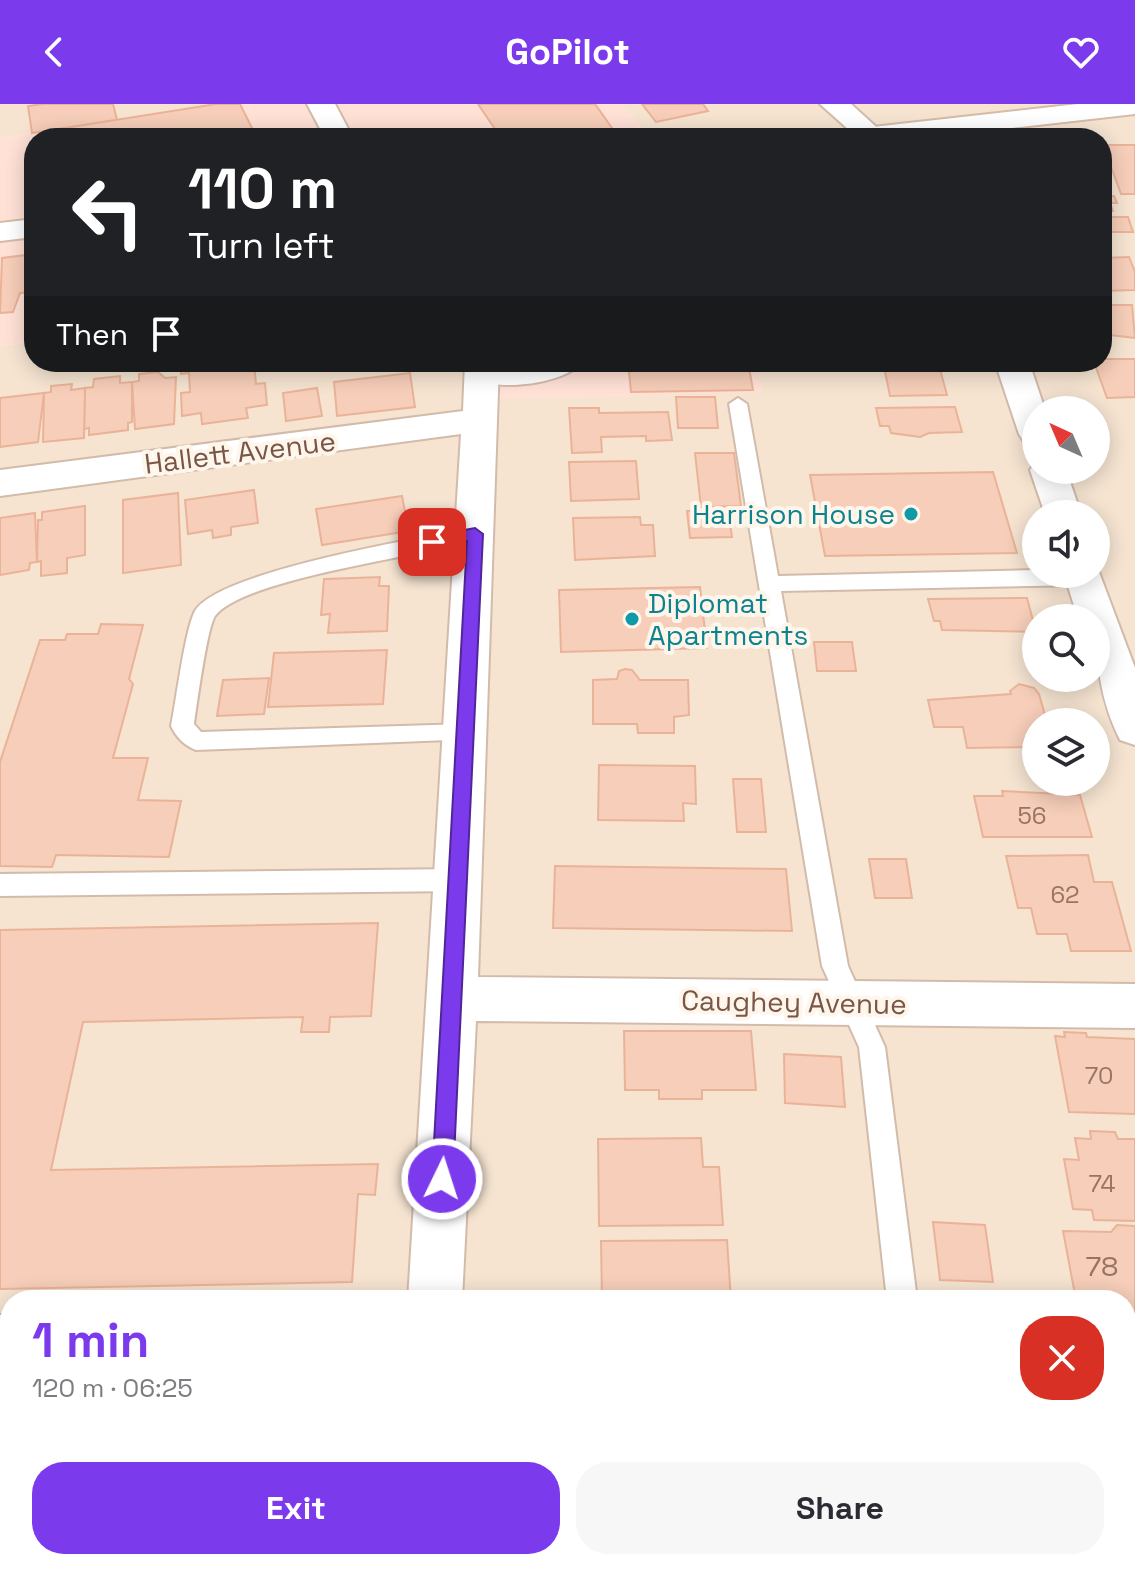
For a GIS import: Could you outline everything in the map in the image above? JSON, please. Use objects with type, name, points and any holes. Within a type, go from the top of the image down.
[{"type":"street","points":[[321,104],[334,128]]},
{"type":"street","points":[[834,104],[851,128]]},
{"type":"street","points":[[971,128],[1135,106]]},
{"type":"street","points":[[0,232],[24,229]]},
{"type":"street","points":[[436,1290],[459,880],[482,372]]},
{"type":"street","points":[[1015,372],[1023,396]]},
{"type":"street","name":"Hallett Avenue","points":[[0,483],[480,420]]},
{"type":"street","points":[[1088,588],[1133,712]]},
{"type":"street","name":"Caughey Avenue","points":[[453,999],[1135,1006]]},
{"type":"lane","points":[[508,372],[541,377],[562,372]]},
{"type":"lane","points":[[738,404],[835,966],[872,1047],[901,1290]]},
{"type":"lane","points":[[466,733],[196,741],[182,726],[204,614],[228,594],[270,580],[475,534]]},
{"type":"lane","points":[[770,584],[1022,578]]},
{"type":"lane","points":[[0,885],[459,880]]},
{"type":"shaded area","points":[[0,104],[209,104],[61,128],[24,128],[24,134],[0,138]]},
{"type":"shaded area","points":[[209,104],[622,104],[642,128],[61,128]]},
{"type":"shaded area","points":[[622,104],[1135,104],[1135,1290],[0,1290],[0,346],[24,343],[24,372],[572,372],[761,393],[759,372],[1112,372],[1112,128],[642,128]]},
{"type":"shaded area","points":[[24,134],[24,343],[0,346],[0,138]]},
{"type":"shaded area","points":[[482,372],[759,372],[762,393],[481,399]]},
{"type":"building","points":[[113,104],[117,120],[65,128],[31,128],[28,106]]},
{"type":"building","points":[[216,104],[240,104],[252,128],[65,128]]},
{"type":"building","points":[[478,104],[595,104],[612,128],[494,128]]},
{"type":"building","points":[[642,104],[703,104],[708,111],[656,122]]},
{"type":"building","points":[[1112,145],[1135,145],[1135,194],[1121,194],[1112,170]]},
{"type":"building","points":[[1112,217],[1128,217],[1133,232],[1112,232]]},
{"type":"building","points":[[24,255],[24,293],[20,293],[13,312],[0,313],[2,258]]},
{"type":"building","points":[[1129,257],[1135,272],[1135,290],[1112,291],[1112,258]]},
{"type":"building","points":[[1112,305],[1132,305],[1135,338],[1112,335]]},
{"type":"building","points":[[1112,359],[1135,359],[1135,397],[1106,396],[1098,372],[1112,372]]},
{"type":"building","points":[[158,372],[165,378],[176,377],[174,424],[135,429],[132,382],[139,381],[139,374]]},
{"type":"building","points":[[181,372],[255,372],[256,384],[265,383],[267,405],[246,408],[248,418],[202,424],[201,413],[182,416],[181,393],[190,392],[189,373]]},
{"type":"building","points":[[629,372],[750,372],[753,390],[631,392]]},
{"type":"building","points":[[885,372],[941,372],[947,395],[890,396]]},
{"type":"building","points":[[410,373],[415,407],[337,416],[334,382]]},
{"type":"building","points":[[120,376],[120,383],[132,382],[132,422],[128,423],[128,430],[89,435],[89,428],[84,429],[85,388],[93,387],[94,379]]},
{"type":"building","points":[[72,384],[71,390],[85,388],[84,438],[43,442],[44,393],[51,392],[51,386]]},
{"type":"building","points":[[317,388],[322,416],[286,421],[283,393]]},
{"type":"building","points":[[44,393],[38,442],[0,447],[0,398]]},
{"type":"building","points":[[676,397],[715,397],[718,428],[678,428]]},
{"type":"building","points":[[955,407],[962,432],[929,433],[920,437],[891,433],[889,426],[880,426],[876,408]]},
{"type":"building","points":[[569,408],[599,408],[599,413],[668,412],[672,440],[646,441],[646,436],[601,437],[602,452],[572,453]]},
{"type":"building","points":[[695,453],[734,453],[741,506],[701,507]]},
{"type":"building","points":[[636,461],[639,499],[571,501],[569,462]]},
{"type":"building","name":"Harrison House","points":[[993,472],[1017,553],[825,556],[810,475]]},
{"type":"building","points":[[254,490],[258,523],[231,527],[231,535],[213,538],[212,530],[188,534],[185,500]]},
{"type":"building","points":[[178,493],[181,565],[123,573],[123,500]]},
{"type":"building","points":[[402,496],[409,531],[322,545],[316,509]]},
{"type":"building","points":[[85,506],[85,555],[67,558],[67,573],[41,576],[41,561],[37,562],[38,520],[42,520],[42,512]]},
{"type":"building","points":[[728,510],[732,537],[690,538],[687,511]]},
{"type":"building","points":[[35,513],[37,562],[30,563],[29,570],[0,575],[0,518]]},
{"type":"building","points":[[640,517],[641,525],[653,525],[655,556],[575,560],[573,518]]},
{"type":"building","points":[[380,577],[379,586],[389,586],[387,631],[328,633],[330,614],[321,615],[324,579]]},
{"type":"building","name":"Diplomat Apartments","points":[[700,587],[707,648],[561,652],[559,590]]},
{"type":"building","points":[[1027,598],[1029,604],[1022,604],[1022,632],[942,630],[940,621],[934,621],[928,599]]},
{"type":"building","points":[[101,624],[143,625],[129,679],[133,684],[113,758],[148,758],[138,800],[181,801],[169,857],[56,855],[52,867],[0,866],[0,762],[40,640],[65,640],[67,634],[98,634]]},
{"type":"building","points":[[814,642],[852,642],[856,671],[817,671]]},
{"type":"building","points":[[387,650],[383,704],[268,707],[274,653]]},
{"type":"building","points":[[632,670],[640,680],[688,680],[689,715],[674,717],[674,733],[638,733],[637,724],[593,724],[593,680],[617,679],[619,671]]},
{"type":"building","points":[[269,678],[264,714],[217,716],[223,680]]},
{"type":"building","points":[[1019,684],[1022,685],[1022,692],[1037,692],[1043,708],[1022,708],[1022,747],[967,748],[963,727],[934,727],[928,700],[1011,694],[1010,691]]},
{"type":"building","points":[[599,765],[695,766],[696,804],[683,803],[684,821],[598,820]]},
{"type":"building","points":[[733,779],[761,779],[766,832],[737,832]]},
{"type":"building","points":[[1002,791],[1022,792],[1022,796],[1080,796],[1092,837],[983,837],[974,796],[1003,796]]},
{"type":"building","points":[[1088,855],[1094,882],[1112,882],[1131,951],[1071,951],[1067,934],[1037,934],[1031,908],[1018,908],[1006,856]]},
{"type":"building","points":[[869,859],[906,859],[912,898],[875,898]]},
{"type":"building","points":[[555,866],[786,869],[792,931],[553,928]]},
{"type":"building","points":[[378,923],[371,1016],[330,1017],[329,1032],[301,1032],[303,1017],[83,1022],[51,1170],[378,1164],[375,1195],[358,1194],[352,1282],[0,1289],[0,930]]},
{"type":"building","points":[[624,1031],[751,1031],[756,1090],[702,1090],[702,1099],[659,1099],[659,1090],[625,1090]]},
{"type":"building","points":[[1064,1032],[1086,1033],[1087,1037],[1135,1039],[1135,1114],[1069,1112],[1055,1036],[1065,1037]]},
{"type":"building","points":[[784,1054],[841,1057],[845,1107],[785,1103]]},
{"type":"building","points":[[1090,1131],[1115,1132],[1118,1139],[1135,1139],[1135,1221],[1094,1220],[1092,1210],[1073,1209],[1064,1159],[1079,1160],[1075,1138],[1091,1139]]},
{"type":"building","points":[[701,1138],[703,1167],[719,1167],[723,1225],[599,1226],[598,1139]]},
{"type":"building","points":[[933,1222],[985,1225],[993,1282],[940,1280]]},
{"type":"building","points":[[1117,1225],[1135,1226],[1135,1290],[1074,1290],[1063,1231],[1111,1232]]},
{"type":"building","points":[[727,1240],[730,1290],[602,1290],[601,1241]]},
{"type":"place","name":"Harrison House","points":[[911,514]]},
{"type":"place","name":"Diplomat Apartments","points":[[632,619]]},
{"type":"route","points":[[432,542],[475,534],[442,1179]]}]
